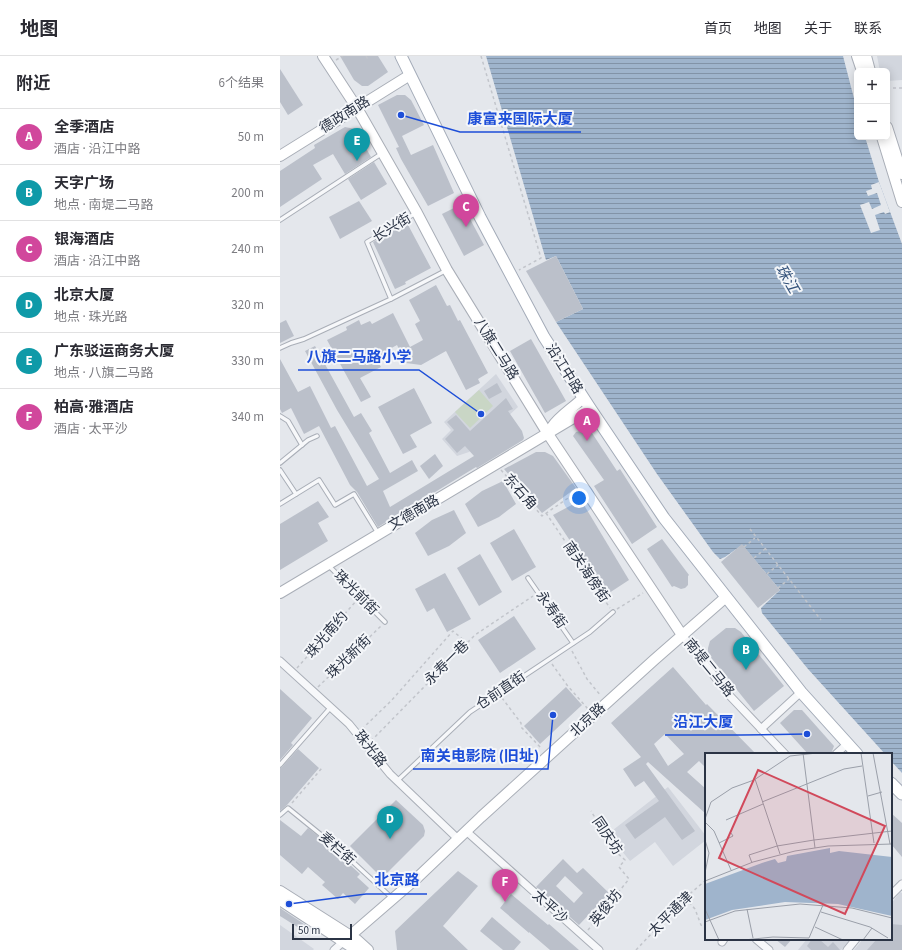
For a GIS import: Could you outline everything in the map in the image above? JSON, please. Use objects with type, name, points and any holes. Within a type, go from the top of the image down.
[{"type":"main road","name":"沿江中路","points":[[401,56],[450,158],[544,337],[583,398],[664,518],[726,597],[804,690]]},
{"type":"main road","points":[[804,690],[847,744],[856,753]]},
{"type":"main road","points":[[804,690],[864,753]]},
{"type":"main road","points":[[892,783],[902,794]]},
{"type":"main road","points":[[892,791],[902,802]]},
{"type":"street","name":"八旗二马路","points":[[323,56],[357,108],[417,213],[447,270],[548,434],[682,635]]},
{"type":"street","points":[[858,56],[861,68]]},
{"type":"street","points":[[866,56],[869,68]]},
{"type":"street","name":"德政南路","points":[[280,156],[410,75]]},
{"type":"street","points":[[890,136],[902,174]]},
{"type":"street","points":[[883,140],[902,202]]},
{"type":"street","points":[[548,434],[556,421],[572,409],[583,398]]},
{"type":"street","name":"文德南路","points":[[280,593],[378,533],[590,408]]},
{"type":"street","name":"北京路","points":[[347,939],[393,899],[593,715],[726,597]]},
{"type":"street","name":"南堤二马路","points":[[682,635],[730,696],[784,753]]},
{"type":"street","name":"珠光路","points":[[280,661],[294,672],[331,707],[357,733],[397,782],[458,839]]},
{"type":"street","points":[[762,729],[804,690]]},
{"type":"street","points":[[837,753],[847,744]]},
{"type":"street","name":"太平沙","points":[[466,831],[599,950]]},
{"type":"street","points":[[892,894],[902,884]]},
{"type":"street","points":[[280,891],[347,939],[356,950]]},
{"type":"street","points":[[280,900],[347,939],[357,940],[368,950]]},
{"type":"street","points":[[334,950],[347,939]]},
{"type":"street","points":[[757,940],[769,950]]},
{"type":"street","points":[[847,950],[855,940]]},
{"type":"lane","points":[[280,220],[383,154]]},
{"type":"lane","name":"长兴街","points":[[391,299],[367,242],[417,213]]},
{"type":"lane","points":[[280,348],[304,339],[391,299],[447,270]]},
{"type":"lane","points":[[280,416],[288,421],[302,445]]},
{"type":"lane","points":[[280,463],[308,440],[317,436]]},
{"type":"lane","points":[[280,470],[296,494]]},
{"type":"lane","points":[[280,504],[319,480],[335,505],[354,494],[378,533]]},
{"type":"lane","name":"珠光前街","points":[[327,564],[385,622]]},
{"type":"lane","name":"永寿街","points":[[528,578],[571,644]]},
{"type":"lane","name":"仓前直街","points":[[397,782],[470,712],[590,632],[613,612]]},
{"type":"lane","points":[[280,765],[331,707]]},
{"type":"lane","points":[[280,816],[288,808]]},
{"type":"lane","name":"麦栏街","points":[[288,808],[341,851],[393,899]]},
{"type":"path","points":[[366,56],[368,61]]},
{"type":"path","points":[[481,56],[541,258],[511,275]]},
{"type":"path","points":[[890,88],[902,88]]},
{"type":"path","name":"东石角","points":[[495,465],[542,516],[584,487]]},
{"type":"path","name":"南关海傍街","points":[[546,513],[613,612],[651,587]]},
{"type":"path","points":[[750,529],[821,620]]},
{"type":"path","points":[[744,547],[756,537]]},
{"type":"path","points":[[754,558],[765,549]]},
{"type":"path","points":[[767,574],[778,565]]},
{"type":"path","points":[[778,588],[789,579]]},
{"type":"path","name":"永寿一巷","points":[[367,746],[467,643],[538,592]]},
{"type":"path","name":"珠光南约","points":[[294,672],[360,597]]},
{"type":"path","name":"珠光新街","points":[[314,691],[385,622]]},
{"type":"path","points":[[357,733],[391,701],[452,631],[467,643]]},
{"type":"path","points":[[571,644],[587,679],[607,703]]},
{"type":"path","points":[[548,659],[567,685],[593,715]]},
{"type":"path","points":[[498,693],[521,723],[521,727],[549,756]]},
{"type":"path","points":[[288,808],[322,768]]},
{"type":"path","name":"同庆坊","points":[[590,811],[615,851],[625,860],[619,867],[629,879]]},
{"type":"path","name":"英俊坊","points":[[583,937],[629,879]]},
{"type":"path","name":"太平通津","points":[[636,950],[685,898],[705,881]]},
{"type":"path","points":[[685,898],[695,909],[701,925],[705,928]]},
{"type":"shaded area","points":[[877,56],[902,56],[902,80],[890,81],[890,68],[879,68]]},
{"type":"shaded area","points":[[496,374],[518,407],[469,452],[457,456],[442,439],[451,430],[444,422]]},
{"type":"shaded area","points":[[668,787],[705,835],[705,841],[673,866],[655,842],[630,861],[608,834]]},
{"type":"shaded area","points":[[900,892],[902,893],[902,950],[854,950],[862,940],[892,940],[892,903]]},
{"type":"shaded area","points":[[280,925],[314,949],[280,950]]},
{"type":"shaded area","points":[[806,940],[850,940],[841,950],[798,950]]},
{"type":"green space","points":[[479,390],[493,406],[470,428],[455,412]]},
{"type":"water","name":"珠江","points":[[486,56],[843,56],[854,98],[854,140],[866,140],[879,182],[902,244],[902,773],[892,762],[892,753],[884,753],[808,669],[762,613],[761,608],[780,590],[742,545],[720,559],[713,552],[657,474],[556,322],[583,309],[556,256],[546,260]]},
{"type":"pier","points":[[879,182],[890,212],[875,215],[880,230],[871,233],[860,205],[869,202],[872,209],[881,205],[877,193],[868,196],[866,191],[872,189],[871,185]]},
{"type":"building","points":[[340,56],[378,56],[388,72],[368,86],[362,86],[354,80]]},
{"type":"building","points":[[280,69],[303,105],[288,115],[280,102]]},
{"type":"building","points":[[397,95],[405,95],[411,100],[424,125],[402,136],[411,155],[433,145],[454,193],[428,206],[401,159],[396,148],[399,147],[378,105]]},
{"type":"building","points":[[345,127],[355,129],[371,157],[345,174],[333,154],[313,165],[322,179],[280,207],[280,171],[315,148],[314,145]]},
{"type":"building","points":[[374,162],[387,184],[361,200],[348,179]]},
{"type":"building","points":[[359,201],[372,221],[340,239],[329,217]]},
{"type":"building","points":[[462,204],[484,245],[464,256],[442,214]]},
{"type":"building","points":[[407,223],[431,268],[405,282],[406,284],[395,289],[373,242]]},
{"type":"building","points":[[556,256],[583,309],[556,322],[526,271]]},
{"type":"building","points":[[436,285],[447,306],[450,305],[458,321],[460,320],[488,373],[478,379],[480,383],[466,390],[446,351],[421,365],[406,363],[397,345],[386,351],[388,355],[377,361],[381,367],[360,378],[371,397],[361,402],[327,340],[347,330],[346,327],[359,320],[361,325],[370,321],[372,324],[393,313],[410,347],[423,340],[415,324],[420,321],[409,300]]},
{"type":"building","points":[[286,320],[294,336],[280,343],[280,323]]},
{"type":"building","points":[[531,339],[566,401],[545,413],[510,351]]},
{"type":"building","points":[[315,346],[354,417],[361,413],[372,431],[369,433],[390,473],[412,460],[418,471],[383,491],[390,507],[474,456],[465,446],[457,453],[445,439],[454,430],[447,422],[456,415],[470,431],[506,398],[513,409],[508,411],[522,431],[524,438],[378,527],[357,492],[350,485],[319,426],[304,434],[291,408],[282,413],[280,409],[280,359],[298,392],[310,386],[331,428],[335,426],[367,486],[379,479],[337,410],[305,351]]},
{"type":"building","points":[[497,383],[502,392],[489,399],[484,391]]},
{"type":"building","points":[[414,388],[432,423],[410,435],[417,447],[403,454],[378,407]]},
{"type":"building","points":[[585,430],[592,433],[617,471],[620,469],[657,527],[632,544],[594,486],[604,480],[573,436],[576,432]]},
{"type":"building","points":[[536,452],[545,452],[553,456],[576,488],[542,513],[504,469]]},
{"type":"building","points":[[435,454],[443,466],[429,479],[420,466]]},
{"type":"building","points":[[503,481],[516,504],[499,517],[478,527],[465,504],[482,491]]},
{"type":"building","points":[[581,500],[629,580],[606,595],[553,515]]},
{"type":"building","points":[[318,501],[329,517],[318,523],[328,541],[280,570],[280,524]]},
{"type":"building","points":[[454,510],[466,533],[449,546],[428,556],[415,533],[432,520]]},
{"type":"building","points":[[514,529],[536,567],[512,581],[490,543]]},
{"type":"building","points":[[662,539],[689,575],[688,585],[685,588],[681,589],[674,586],[672,587],[647,549]]},
{"type":"building","points":[[742,544],[780,590],[758,608],[721,562]]},
{"type":"building","points":[[480,554],[502,592],[479,606],[457,568]]},
{"type":"building","points":[[445,573],[471,619],[447,632],[434,608],[427,612],[415,589]]},
{"type":"building","points":[[514,616],[536,649],[500,673],[478,640]]},
{"type":"building","points":[[726,628],[735,628],[741,632],[784,686],[754,711],[708,654],[710,641]]},
{"type":"building","points":[[673,667],[706,705],[707,704],[755,753],[705,753],[705,767],[699,761],[687,772],[705,788],[705,813],[648,762],[646,764],[695,831],[682,840],[665,817],[635,839],[625,825],[659,801],[644,781],[635,787],[623,769],[641,757],[611,723]],"holes":[[[665,734],[684,754],[668,766],[654,744]]]},
{"type":"building","points":[[566,687],[582,705],[540,744],[524,726]]},
{"type":"building","points":[[280,689],[312,718],[291,743],[293,745],[280,760]]},
{"type":"building","points":[[794,710],[802,710],[834,746],[831,753],[807,753],[780,723]]},
{"type":"building","points":[[298,749],[319,768],[280,811],[280,768]]},
{"type":"building","points":[[396,800],[423,825],[425,831],[424,836],[382,878],[350,846]]},
{"type":"building","points":[[892,814],[902,823],[902,857],[892,845]]},
{"type":"building","points":[[280,820],[301,836],[308,828],[338,852],[337,853],[360,874],[357,877],[369,888],[355,904],[343,893],[338,899],[322,885],[325,882],[308,867],[302,874],[280,855]]},
{"type":"building","points":[[563,859],[577,873],[583,868],[609,893],[579,925],[536,887]],"holes":[[[565,876],[583,893],[574,903],[556,886]]]},
{"type":"building","points":[[458,871],[478,886],[443,926],[468,950],[397,950],[395,931]]},
{"type":"building","points":[[511,894],[579,950],[550,950],[529,933],[500,908]]},
{"type":"building","points":[[280,908],[310,928],[307,933],[280,916]]},
{"type":"building","points":[[492,917],[521,942],[514,950],[503,950],[480,931]]},
{"type":"building","points":[[892,924],[902,925],[902,950],[867,950],[876,940],[892,940]]},
{"type":"building","points":[[776,940],[791,940],[785,947]]},
{"type":"building","points":[[811,940],[820,940],[828,947],[833,942],[840,950],[811,950],[807,946]]},
{"type":"place","name":"康富来国际大厦","points":[[401,115]]},
{"type":"place","name":"广东驳运商务大厦","points":[[357,161]]},
{"type":"place","name":"银海酒店","points":[[466,227]]},
{"type":"place","name":"八旗二马路小学","points":[[481,414]]},
{"type":"place","name":"全季酒店","points":[[587,441]]},
{"type":"place","name":"天字广场","points":[[746,670]]},
{"type":"place","name":"南关电影院 (旧址)","points":[[553,715]]},
{"type":"place","name":"沿江大厦","points":[[807,734]]},
{"type":"place","name":"北京大厦","points":[[390,839]]},
{"type":"place","name":"柏高·雅酒店","points":[[505,902]]},
{"type":"place","name":"北京路","points":[[289,904]]}]
